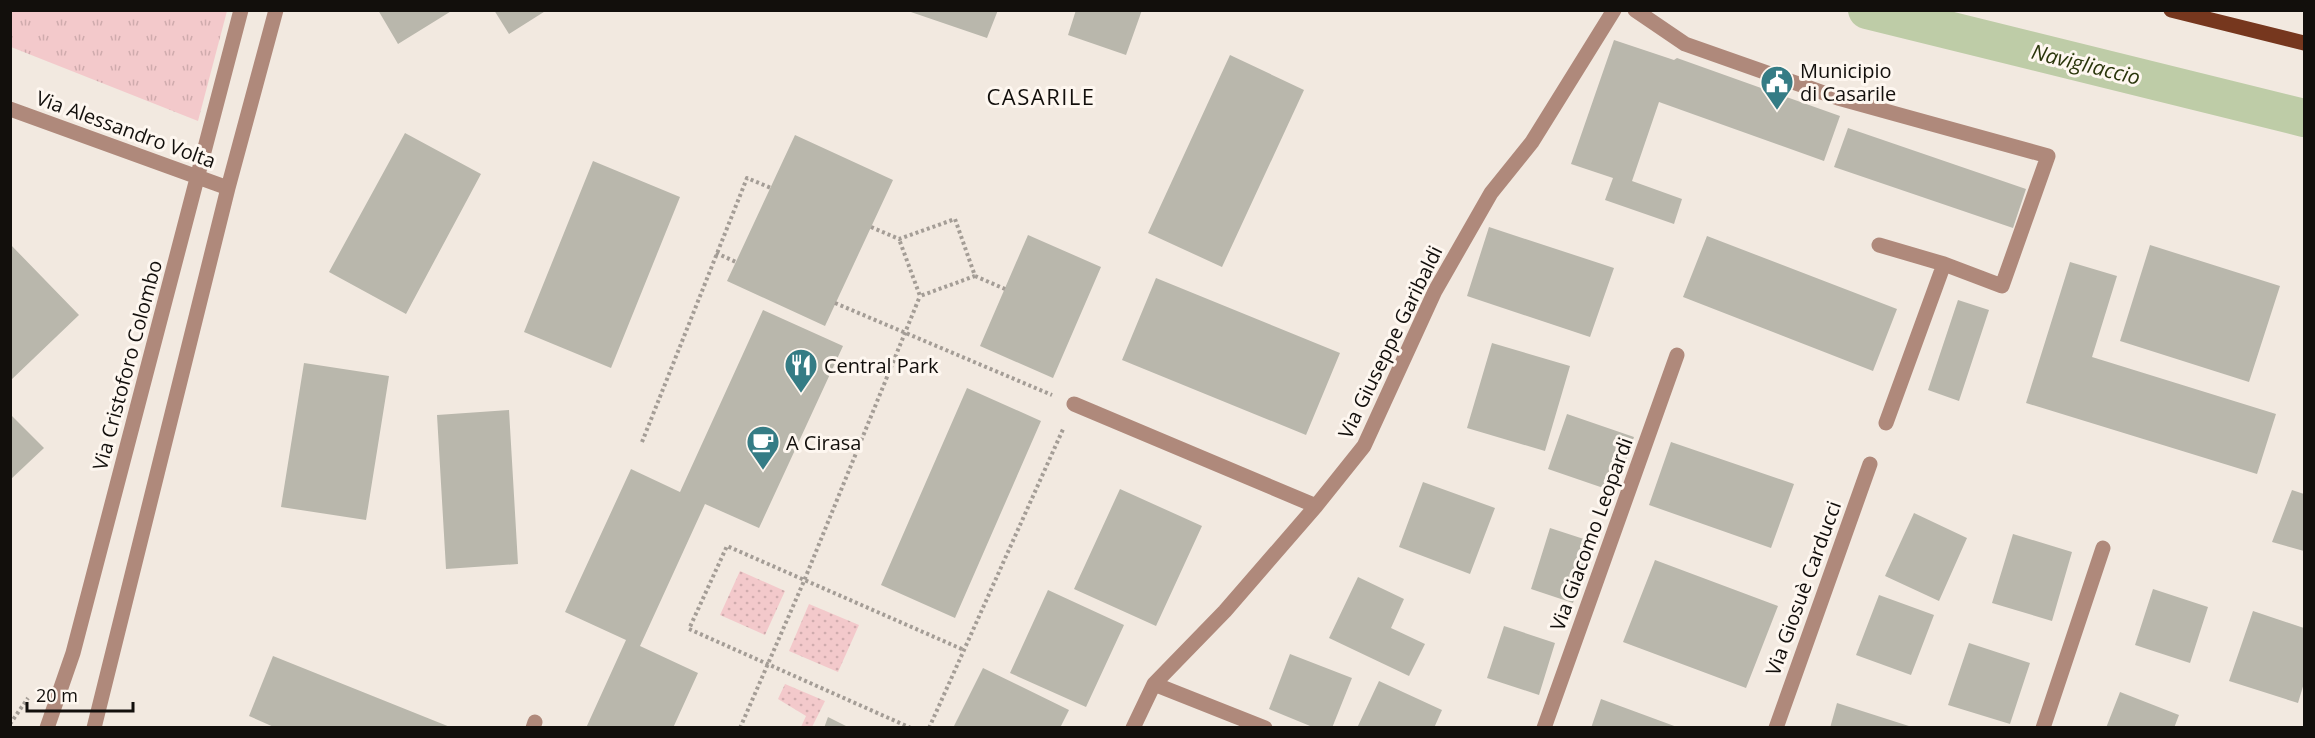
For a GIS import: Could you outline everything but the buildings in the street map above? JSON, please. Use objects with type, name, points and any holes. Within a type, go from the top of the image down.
[{"type":"main road","points":[[2171,10],[2304,43]]},
{"type":"street","name":"Via Cristoforo Colombo","points":[[47,728],[73,652],[241,10]]},
{"type":"street","points":[[94,728],[228,188],[276,10]]},
{"type":"street","name":"Via Giuseppe Garibaldi","points":[[1133,728],[1154,684],[1225,611],[1316,506],[1364,446],[1435,291],[1491,193],[1532,142],[1614,10]]},
{"type":"street","points":[[1635,10],[1685,44],[1838,98],[2048,156],[2002,286],[1944,264],[1879,245]]},
{"type":"street","name":"Via Alessandro Volta","points":[[10,109],[228,188]]},
{"type":"street","points":[[1886,423],[1944,264]]},
{"type":"street","name":"Via Giacomo Leopardi","points":[[1544,728],[1677,355]]},
{"type":"street","points":[[1074,404],[1316,506]]},
{"type":"street","name":"Via Giosuè Carducci","points":[[1776,728],[1870,464]]},
{"type":"street","points":[[2043,728],[2103,548]]},
{"type":"street","points":[[1154,684],[1265,728]]},
{"type":"path","points":[[642,442],[747,178],[771,188]]},
{"type":"path","points":[[871,227],[899,239],[955,219],[975,276]]},
{"type":"path","points":[[740,728],[804,581],[920,296],[899,239]]},
{"type":"path","points":[[716,254],[736,262]]},
{"type":"path","points":[[920,296],[975,276],[1005,289]]},
{"type":"path","points":[[836,303],[1074,404],[929,728]]},
{"type":"path","points":[[911,728],[689,629],[727,546],[964,650]]},
{"type":"green space","points":[[10,11],[227,11],[198,121],[11,47]]},
{"type":"green space","points":[[740,571],[785,591],[765,635],[720,615]]},
{"type":"green space","points":[[809,604],[859,625],[838,672],[789,651]]},
{"type":"green space","points":[[785,684],[825,701],[812,727],[801,727],[806,716],[778,699]]},
{"type":"waterway","name":"Navigliaccio","points":[[1867,10],[2304,118]]},
{"type":"place","name":"Municipio di Casarile","points":[[1777,111]]},
{"type":"place","name":"Central Park","points":[[801,394]]},
{"type":"place","name":"A Cirasa","points":[[763,471]]},
{"type":"district","name":"CASARILE","points":[[1041,96]]}]
